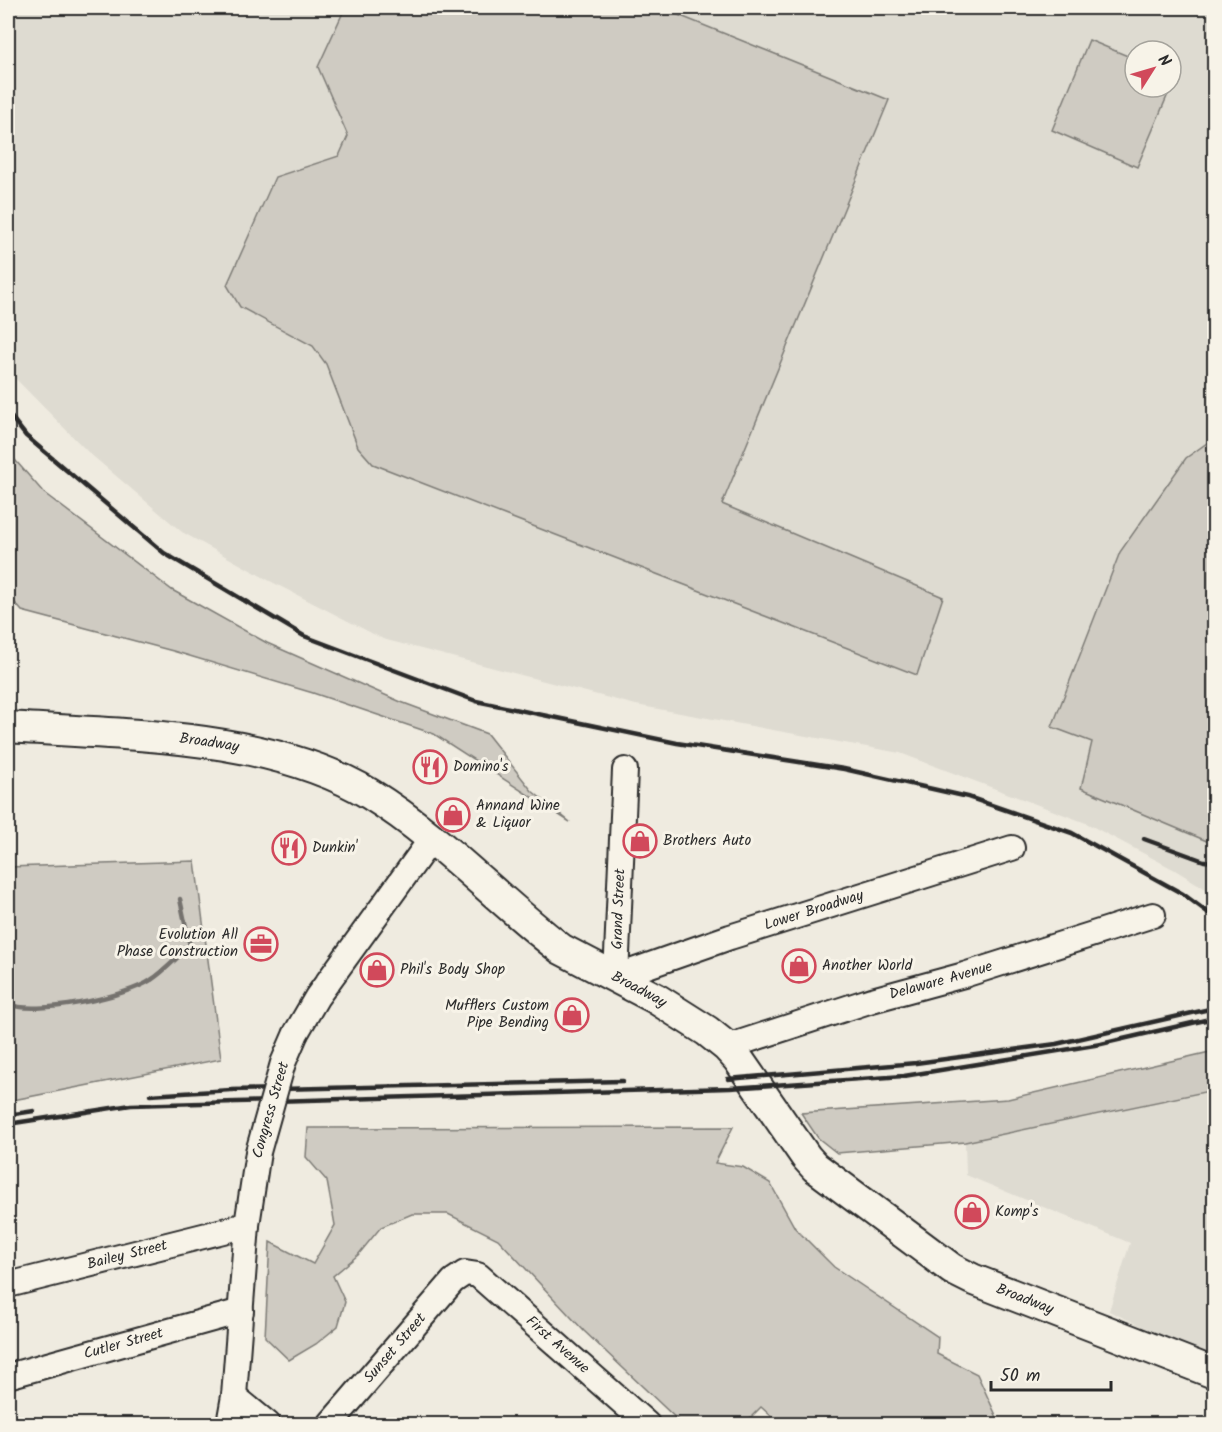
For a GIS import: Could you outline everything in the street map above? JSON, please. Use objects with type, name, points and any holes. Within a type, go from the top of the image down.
[{"type":"main road","name":"Broadway","points":[[8,727],[203,741],[296,760],[328,772],[370,794],[432,838],[561,949],[616,977],[707,1031],[727,1047],[815,1167],[952,1269],[972,1279],[1215,1372]]},
{"type":"street","name":"Grand Street","points":[[616,977],[625,770]]},
{"type":"street","name":"Congress Street","points":[[229,1425],[234,1395],[247,1225],[258,1152],[284,1063],[296,1033],[317,997],[432,838]]},
{"type":"street","name":"Lower Broadway","points":[[616,977],[797,915],[1012,848]]},
{"type":"street","name":"Delaware Avenue","points":[[727,1047],[872,1000],[964,975],[1153,915]]},
{"type":"street","name":"Bailey Street","points":[[8,1285],[247,1225]]},
{"type":"street","name":"Sunset Street","points":[[330,1425],[453,1281],[465,1273]]},
{"type":"street","name":"First Avenue","points":[[465,1273],[478,1275],[647,1425]]},
{"type":"street","name":"Cutler Street","points":[[8,1376],[241,1311]]},
{"type":"street","points":[[234,1395],[268,1425]]},
{"type":"shaded area","points":[[8,8],[1214,8],[1214,894],[1175,870],[1086,823],[900,753],[636,705],[383,639],[270,581],[182,532],[88,452],[8,371]]},
{"type":"shaded area","points":[[345,8],[661,8],[889,100],[722,504],[943,597],[917,675],[373,464],[358,447],[326,364],[313,346],[240,307],[227,285],[275,177],[339,156],[348,136],[318,67]]},
{"type":"shaded area","points":[[1089,40],[1123,54],[1123,99],[1166,99],[1137,167],[1052,130]]},
{"type":"shaded area","points":[[1214,438],[1214,844],[1081,788],[1092,742],[1052,727],[1120,552],[1186,458]]},
{"type":"shaded area","points":[[8,452],[44,493],[172,590],[267,643],[401,702],[487,734],[532,791],[570,822],[434,734],[313,693],[173,651],[22,611],[8,595]]},
{"type":"shaded area","points":[[195,861],[221,1059],[8,1101],[8,867]]},
{"type":"shaded area","points":[[1214,1051],[1214,1090],[965,1142],[837,1153],[818,1138],[801,1113],[1008,1099]]},
{"type":"shaded area","points":[[1214,1090],[1214,1360],[1109,1311],[1130,1243],[966,1175],[965,1142]]},
{"type":"shaded area","points":[[733,1127],[715,1163],[743,1167],[770,1183],[795,1228],[834,1267],[938,1337],[937,1354],[977,1374],[1000,1424],[780,1424],[761,1407],[744,1424],[682,1424],[584,1331],[498,1239],[448,1214],[412,1214],[381,1227],[358,1255],[333,1276],[345,1302],[338,1326],[316,1344],[289,1360],[265,1337],[270,1242],[313,1264],[335,1225],[327,1181],[306,1157],[308,1128]]},
{"type":"waterway","points":[[8,1004],[38,1008],[80,1003],[122,993],[151,980],[190,946],[180,899]]},
{"type":"railway","points":[[8,413],[26,436],[164,553],[304,636],[476,701],[677,743],[844,769],[968,797],[1072,833],[1183,894],[1214,917]]},
{"type":"railway","points":[[1144,839],[1204,861],[1214,862]]},
{"type":"railway","points":[[728,1079],[916,1063],[1056,1044],[1214,1008]]},
{"type":"railway","points":[[8,1124],[131,1105],[730,1088],[904,1076],[1101,1044],[1214,1018]]},
{"type":"railway","points":[[150,1095],[231,1090],[623,1081]]},
{"type":"railway","points":[[8,1115],[34,1111]]},
{"type":"place","name":"Domino's","points":[[430,767]]},
{"type":"place","name":"Annand Wine & Liquor","points":[[453,815]]},
{"type":"place","name":"Brothers Auto","points":[[640,841]]},
{"type":"place","name":"Dunkin'","points":[[289,848]]},
{"type":"place","name":"Evolution All Phase Construction","points":[[261,944]]},
{"type":"place","name":"Another World","points":[[799,966]]},
{"type":"place","name":"Phil's Body Shop","points":[[377,970]]},
{"type":"place","name":"Mufflers Custom Pipe Bending","points":[[572,1015]]},
{"type":"place","name":"Komp's","points":[[972,1212]]}]
